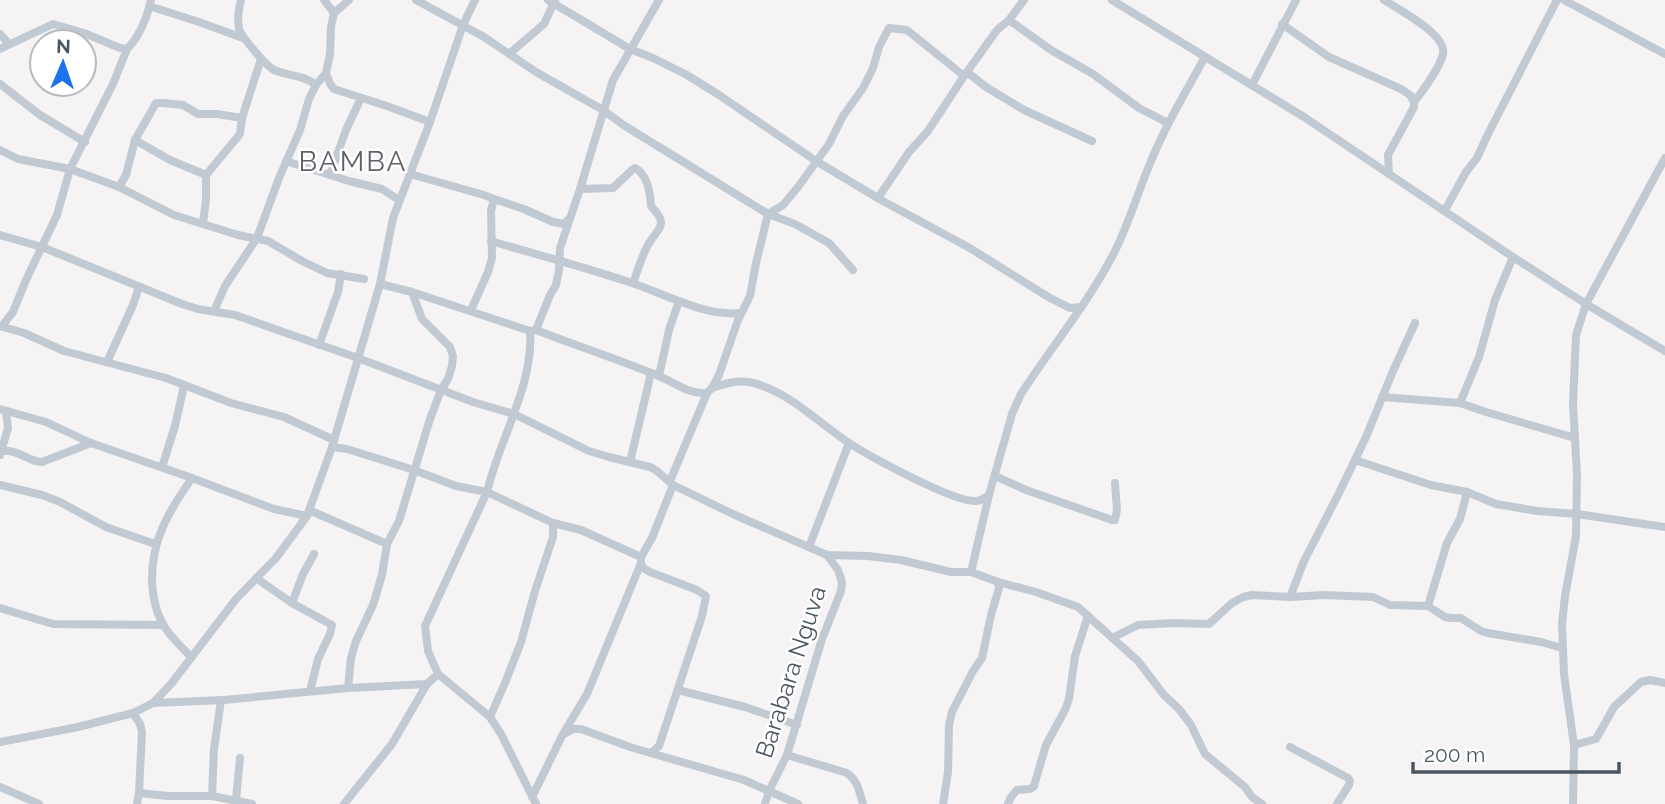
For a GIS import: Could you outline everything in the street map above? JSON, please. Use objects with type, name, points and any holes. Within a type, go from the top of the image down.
[{"type":"street","points":[[241,0],[239,30],[261,59],[273,69],[309,79],[316,85]]},
{"type":"street","points":[[324,0],[334,13]]},
{"type":"street","points":[[214,311],[225,286],[257,238],[300,130],[309,99],[326,73],[334,13],[349,0]]},
{"type":"street","points":[[416,0],[463,25],[536,72],[603,110],[768,214],[795,224],[829,243],[853,270]]},
{"type":"street","points":[[0,741],[78,727],[133,713],[153,703],[171,684],[236,599],[276,558],[308,513],[333,443],[380,284],[393,218],[463,25],[475,0]]},
{"type":"street","points":[[534,800],[490,717],[438,674],[428,651],[425,625],[487,492],[528,365],[533,331],[556,285],[560,248],[613,80],[659,0]]},
{"type":"street","points":[[878,198],[997,30],[1009,20],[1024,0]]},
{"type":"street","points":[[1112,0],[1304,117],[1513,257],[1665,351]]},
{"type":"street","points":[[1252,85],[1296,0]]},
{"type":"street","points":[[1384,0],[1433,32],[1442,45],[1443,52],[1388,155],[1389,174]]},
{"type":"street","points":[[1445,210],[1465,172],[1478,158],[1557,0]]},
{"type":"street","points":[[1564,0],[1665,54]]},
{"type":"street","points":[[509,54],[544,24],[552,1],[630,49],[687,75],[816,162],[968,247],[1050,298],[1076,310]]},
{"type":"street","points":[[246,39],[150,3],[141,27],[127,49],[113,84],[70,169],[60,207],[13,312],[1,326],[64,351],[166,378],[231,403],[293,420],[347,449],[456,486],[487,492],[553,523],[581,530],[641,560],[643,568],[650,572],[697,590],[706,596],[702,616],[659,746],[651,753]]},
{"type":"street","points":[[1009,20],[1139,108],[1168,123]]},
{"type":"street","points":[[0,49],[53,24],[127,49]]},
{"type":"street","points":[[1282,24],[1329,57],[1401,89],[1410,95],[1414,102]]},
{"type":"street","points":[[534,800],[563,734],[587,694],[652,538],[671,483],[719,375],[741,313],[750,296],[768,214],[783,205],[829,144],[863,88],[879,47],[890,28],[906,30],[965,74],[1024,110],[1092,141]]},
{"type":"street","points":[[0,34],[9,44]]},
{"type":"street","points":[[971,572],[989,495],[1012,414],[1021,394],[1076,310],[1098,282],[1126,228],[1148,167],[1168,123],[1205,57]]},
{"type":"street","points":[[203,223],[206,175],[240,134],[242,118],[261,59]]},
{"type":"street","points":[[326,73],[334,89],[430,122]]},
{"type":"street","points":[[0,84],[40,115],[85,142]]},
{"type":"street","points":[[330,175],[361,98]]},
{"type":"street","points":[[119,187],[126,175],[135,140],[156,103],[183,105],[198,114],[242,118]]},
{"type":"street","points":[[135,140],[170,160],[206,175]]},
{"type":"street","points":[[0,150],[18,159],[70,169],[119,187],[174,215],[238,235],[268,241],[327,272],[364,279]]},
{"type":"street","points":[[1573,804],[1574,745],[1564,674],[1562,624],[1576,536],[1577,475],[1573,404],[1576,335],[1586,304],[1665,158]]},
{"type":"street","points":[[1374,164],[1387,159]]},
{"type":"street","points":[[286,161],[382,189],[399,200]]},
{"type":"street","points":[[580,189],[613,188],[633,169],[642,173],[651,206],[659,215],[661,223],[660,229],[648,244],[633,283]]},
{"type":"street","points":[[410,174],[484,195],[553,222],[564,224],[571,217]]},
{"type":"street","points":[[471,310],[492,258],[491,211],[494,199]]},
{"type":"street","points":[[0,235],[42,247],[181,304],[235,315],[513,414],[589,451],[650,467],[671,483],[735,515],[827,555],[879,557],[951,572],[982,574],[998,582],[1060,599],[1078,607],[1138,661],[1164,695],[1179,709],[1195,732],[1205,754],[1262,804]]},
{"type":"street","points":[[491,241],[633,283],[709,310],[741,313]]},
{"type":"street","points":[[1460,403],[1479,358],[1495,300],[1513,257]]},
{"type":"street","points":[[319,345],[338,292],[341,274]]},
{"type":"street","points":[[380,284],[533,331],[655,374],[695,392],[710,391],[732,382],[760,385],[790,399],[849,443],[947,494],[974,501],[989,495]]},
{"type":"street","points":[[107,362],[139,287]]},
{"type":"street","points":[[348,688],[351,659],[356,641],[373,605],[387,544],[399,521],[441,390],[452,366],[450,347],[422,319],[412,292]]},
{"type":"street","points":[[630,461],[679,301]]},
{"type":"street","points":[[1290,597],[1320,528],[1355,460],[1415,323]]},
{"type":"street","points":[[162,467],[184,386]]},
{"type":"street","points":[[1382,397],[1460,403],[1575,438]]},
{"type":"street","points":[[3,410],[9,424],[0,452],[13,451],[42,462],[91,443]]},
{"type":"street","points":[[3,410],[46,422],[91,443],[274,509],[308,513],[387,544]]},
{"type":"street","points":[[809,547],[849,443]]},
{"type":"street","points":[[1355,460],[1431,485],[1467,492],[1496,504],[1665,527]]},
{"type":"street","points":[[995,476],[1026,490],[1112,520],[1115,520],[1117,510],[1115,483]]},
{"type":"street","points":[[191,657],[163,625],[153,600],[152,567],[164,521],[192,478]]},
{"type":"street","points":[[0,485],[42,495],[106,527],[156,544]]},
{"type":"street","points":[[1429,606],[1447,542],[1460,519],[1467,492]]},
{"type":"street","points":[[490,717],[521,642],[553,537],[553,523]]},
{"type":"street","points":[[292,603],[314,554]]},
{"type":"street","name":"Barabara Nguva","points":[[765,804],[787,755],[822,639],[841,591],[842,583],[838,570],[827,555]]},
{"type":"street","points":[[256,578],[333,627],[318,659],[310,691]]},
{"type":"street","points":[[943,804],[952,712],[982,659],[990,615],[999,589],[998,582]]},
{"type":"street","points":[[1112,638],[1138,625],[1209,624],[1232,603],[1252,595],[1324,595],[1373,597],[1390,604],[1429,606],[1445,617],[1461,618],[1481,631],[1562,648]]},
{"type":"street","points":[[0,608],[54,624],[163,625]]},
{"type":"street","points":[[1008,804],[1017,790],[1034,786],[1046,745],[1069,699],[1075,656],[1088,616]]},
{"type":"street","points":[[344,804],[392,744],[427,684],[438,674]]},
{"type":"street","points":[[1574,745],[1596,739],[1614,707],[1641,682],[1650,680],[1665,683]]},
{"type":"street","points":[[153,703],[427,684]]},
{"type":"street","points":[[678,690],[745,707],[797,725]]},
{"type":"street","points":[[212,796],[214,749],[221,700]]},
{"type":"street","points":[[133,713],[142,732],[137,804]]},
{"type":"street","points":[[563,734],[573,729],[581,729],[744,780],[798,804]]},
{"type":"street","points":[[659,746],[662,756]]},
{"type":"street","points":[[1290,747],[1348,778],[1349,785],[1337,804]]},
{"type":"street","points":[[787,755],[847,773],[858,784],[863,804]]},
{"type":"street","points":[[236,800],[240,758]]},
{"type":"street","points":[[0,787],[39,804]]},
{"type":"street","points":[[139,793],[212,796],[252,804]]},
{"type":"district","name":"BAMBA","points":[[353,161]]}]
